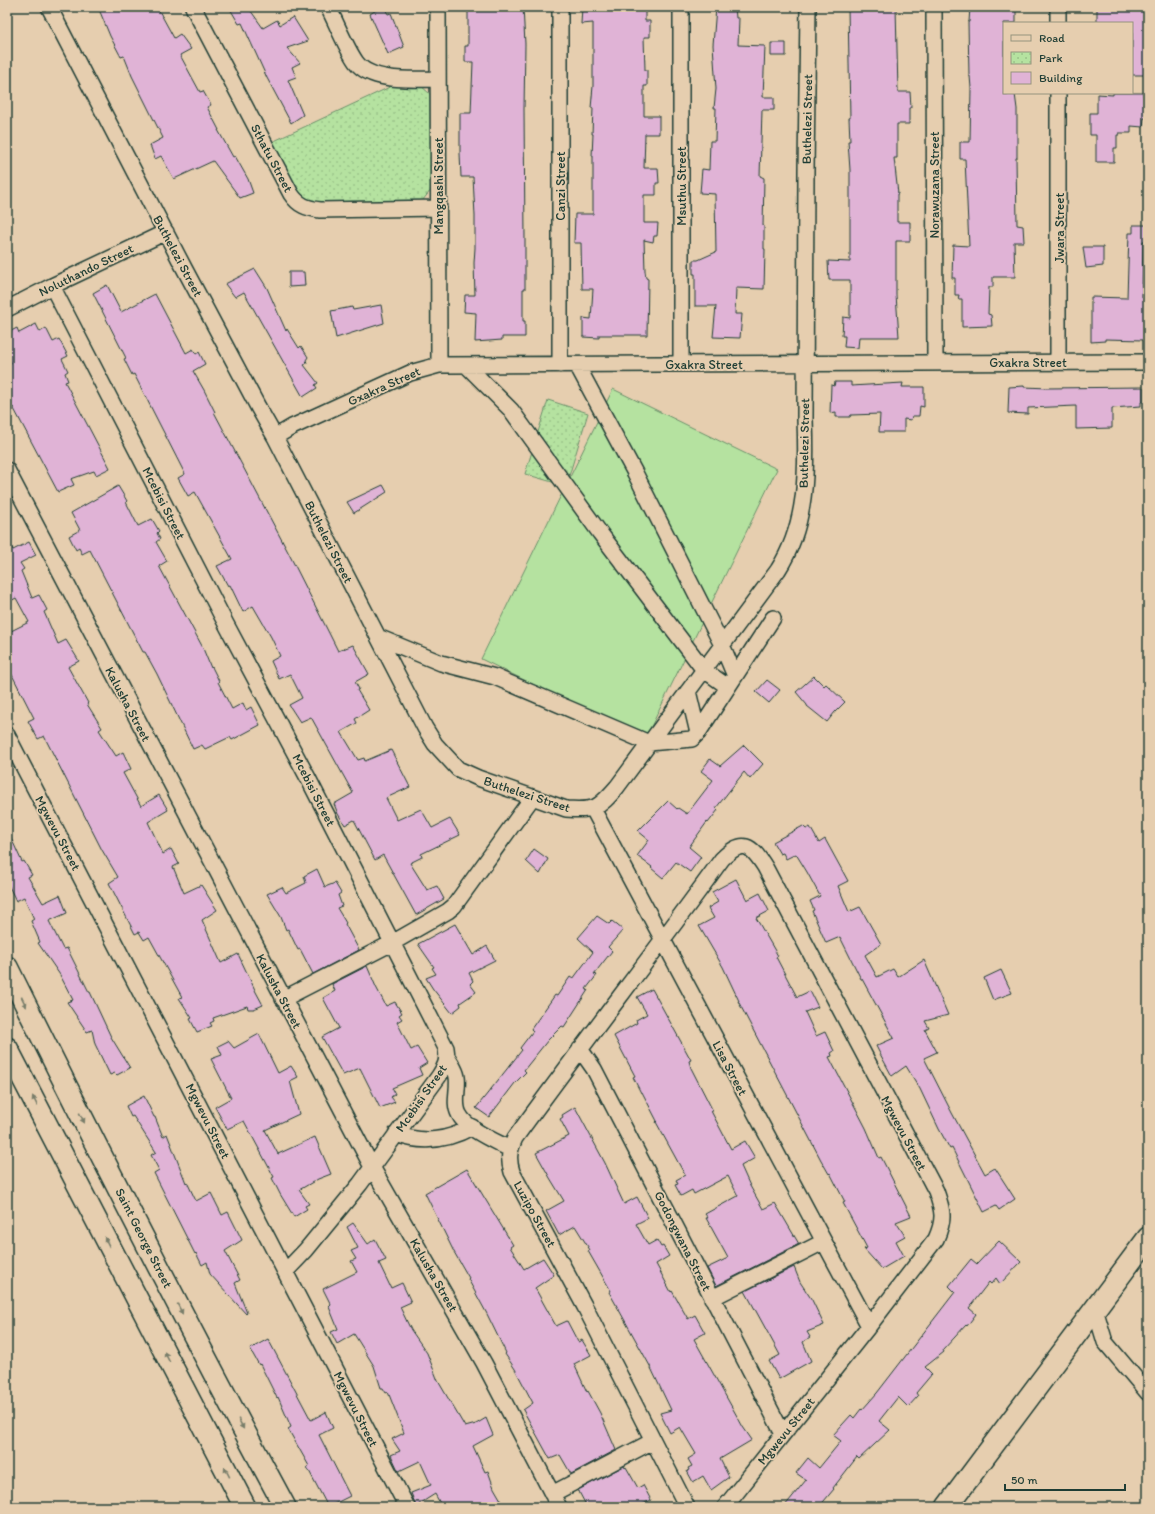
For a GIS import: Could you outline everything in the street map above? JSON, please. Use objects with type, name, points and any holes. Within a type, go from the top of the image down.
[{"type":"main road","name":"Saint George Street","points":[[7,967],[79,1113],[209,1366],[286,1507]]},
{"type":"main road","points":[[7,1048],[245,1507]]},
{"type":"main road","points":[[947,1507],[1148,1238]]},
{"type":"street","name":"Buthelezi Street","points":[[49,7],[275,437],[425,728],[446,758],[458,769],[532,798],[566,809],[579,810],[593,809],[603,803],[617,787],[778,570],[795,536],[802,506],[806,459],[805,363],[808,7]]},
{"type":"street","name":"Sthatu Street","points":[[193,7],[290,194],[299,204],[307,208],[320,210],[438,208]]},
{"type":"street","points":[[328,7],[357,63],[366,71],[384,77],[402,79],[438,79]]},
{"type":"street","name":"Mangqashi Street","points":[[438,7],[439,365]]},
{"type":"street","name":"Canzi Street","points":[[560,7],[560,364]]},
{"type":"street","name":"Msuthu Street","points":[[681,7],[681,364]]},
{"type":"street","name":"Norawuzana Street","points":[[934,7],[935,363]]},
{"type":"street","points":[[1058,7],[1058,22]]},
{"type":"street","name":"Jwara Street","points":[[1058,94],[1058,362]]},
{"type":"street","name":"Noluthando Street","points":[[7,309],[166,232]]},
{"type":"street","name":"Mcebisi Street","points":[[52,286],[226,624],[308,778],[446,1048],[448,1058],[445,1067],[439,1076],[372,1167],[306,1250],[286,1271]]},
{"type":"street","name":"Gxakra Street","points":[[275,437],[292,427],[410,373],[439,365],[1148,362]]},
{"type":"street","points":[[466,364],[511,410],[652,604],[704,670],[732,681]]},
{"type":"street","points":[[578,365],[635,473],[722,645],[732,681]]},
{"type":"street","name":"Kalusha Street","points":[[7,470],[372,1167],[484,1363],[555,1500]]},
{"type":"street","points":[[378,637],[441,663],[495,677],[650,743],[692,739],[698,733],[773,618]]},
{"type":"street","points":[[688,691],[698,733]]},
{"type":"street","name":"Mgwevu Street","points":[[7,735],[407,1507]]},
{"type":"street","points":[[283,998],[392,943],[448,911],[454,906],[532,798]]},
{"type":"street","name":"Lisa Street","points":[[593,809],[662,941],[869,1326]]},
{"type":"street","name":"Mgwevu Street","points":[[662,941],[722,859],[730,851],[737,847],[744,847],[757,854],[766,868],[936,1191],[942,1208],[943,1218],[941,1228],[936,1239],[725,1507]]},
{"type":"street","name":"Luzipo Street","points":[[662,941],[514,1138],[508,1160],[512,1172],[585,1307],[687,1507]]},
{"type":"street","name":"Godongwana Street","points":[[580,1049],[594,1069],[784,1434]]},
{"type":"street","points":[[448,1058],[457,1078],[457,1110],[459,1115],[472,1128],[510,1149]]},
{"type":"street","points":[[396,1134],[410,1139],[427,1140],[448,1138],[472,1128]]},
{"type":"street","points":[[712,1298],[823,1242]]},
{"type":"street","points":[[1095,1309],[1105,1342],[1148,1393]]},
{"type":"street","points":[[555,1500],[653,1441]]},
{"type":"green space","points":[[394,85],[420,85],[430,94],[431,190],[422,201],[314,203],[304,201],[294,190],[272,142]]},
{"type":"green space","points":[[613,389],[777,469],[645,739],[481,659]]},
{"type":"green space","points":[[548,400],[588,413],[566,486],[525,474]]},
{"type":"building","points":[[98,7],[157,7],[174,38],[180,34],[191,49],[180,55],[200,92],[203,91],[211,105],[207,107],[233,157],[235,156],[248,179],[253,193],[240,198],[213,161],[174,179],[161,156],[155,159],[150,145],[163,138],[132,76],[124,56],[121,57],[110,36]]},
{"type":"building","points":[[229,7],[248,7],[263,28],[277,20],[280,25],[293,17],[308,41],[287,48],[300,63],[292,67],[296,77],[288,80],[303,115],[291,123],[267,78],[242,23],[239,24]]},
{"type":"building","points":[[381,7],[384,7],[388,14],[391,13],[404,47],[388,54],[370,14]]},
{"type":"building","points":[[468,7],[523,7],[525,44],[525,289],[523,289],[523,321],[525,321],[525,337],[502,337],[502,340],[475,342],[476,313],[464,312],[465,295],[475,295],[475,216],[473,177],[461,177],[460,153],[460,113],[471,113],[473,62],[465,62],[465,46],[468,46]]},
{"type":"building","points":[[582,7],[645,7],[645,21],[650,21],[650,37],[644,37],[647,86],[644,86],[644,116],[659,116],[659,134],[645,134],[644,168],[658,168],[659,183],[656,183],[656,195],[644,195],[644,223],[658,223],[657,236],[654,236],[653,242],[644,240],[645,271],[646,278],[648,279],[647,335],[599,335],[599,338],[583,337],[583,318],[591,319],[593,289],[582,289],[581,243],[574,243],[575,214],[593,214],[593,108],[591,108],[593,86],[593,23],[581,24]]},
{"type":"building","points":[[716,7],[735,7],[736,18],[739,18],[738,45],[765,46],[763,97],[774,97],[774,110],[762,110],[760,176],[764,178],[764,289],[736,288],[735,314],[742,314],[740,338],[713,337],[716,306],[695,306],[695,274],[693,274],[693,260],[698,260],[716,252],[715,194],[700,193],[702,169],[709,170],[710,141],[715,141],[716,108],[714,108],[716,89],[713,45]]},
{"type":"building","points":[[848,7],[896,7],[898,92],[910,92],[911,108],[909,108],[909,124],[897,124],[897,158],[894,158],[898,194],[897,222],[910,222],[910,241],[896,241],[896,295],[899,337],[859,337],[858,348],[844,347],[845,336],[842,336],[843,317],[850,318],[850,280],[829,280],[828,261],[850,262]]},
{"type":"building","points":[[970,7],[1016,7],[1016,22],[1003,22],[1003,94],[1015,94],[1017,109],[1017,225],[1023,226],[1024,242],[1014,242],[1015,277],[993,277],[993,287],[989,287],[988,314],[991,315],[992,326],[962,327],[962,299],[958,299],[959,295],[955,295],[955,278],[952,278],[953,245],[969,246],[965,159],[960,159],[960,142],[970,142],[971,88],[969,76]]},
{"type":"building","points":[[1097,7],[1145,7],[1146,19],[1148,19],[1148,75],[1133,75],[1133,22],[1097,22]]},
{"type":"building","points":[[771,43],[786,43],[786,56],[771,56]]},
{"type":"building","points":[[1143,93],[1146,118],[1144,118],[1143,127],[1131,126],[1131,133],[1119,133],[1119,135],[1117,135],[1117,148],[1114,148],[1114,162],[1096,162],[1096,135],[1090,135],[1090,113],[1097,113],[1097,94],[1113,95]]},
{"type":"building","points":[[1133,225],[1148,225],[1148,241],[1143,241],[1142,297],[1148,297],[1148,319],[1144,319],[1144,340],[1105,339],[1105,341],[1091,342],[1091,297],[1127,298],[1129,233],[1133,233]]},
{"type":"building","points":[[1083,247],[1103,247],[1103,266],[1086,268]]},
{"type":"building","points":[[255,269],[267,288],[286,331],[287,329],[299,348],[301,346],[308,357],[306,360],[307,363],[304,365],[318,383],[315,385],[317,388],[303,397],[244,292],[235,297],[225,284]]},
{"type":"building","points":[[289,272],[304,272],[305,286],[289,287]]},
{"type":"building","points":[[107,285],[121,312],[155,294],[186,353],[193,349],[196,354],[199,352],[205,364],[193,371],[338,651],[353,645],[369,674],[355,682],[359,689],[357,690],[369,710],[355,719],[357,723],[341,732],[358,760],[364,758],[365,761],[391,750],[410,787],[386,798],[397,820],[421,809],[432,828],[450,819],[460,835],[421,854],[422,857],[410,863],[427,890],[437,886],[444,899],[416,915],[383,855],[375,860],[354,820],[345,825],[338,814],[334,804],[353,793],[311,717],[300,722],[289,705],[302,698],[290,674],[279,679],[271,661],[280,656],[253,606],[243,612],[230,585],[228,586],[217,566],[232,559],[195,492],[188,496],[178,478],[185,474],[134,374],[132,375],[124,359],[126,358],[93,293]]},
{"type":"building","points":[[381,305],[384,323],[336,338],[331,311],[352,307],[353,310]]},
{"type":"building","points":[[36,324],[40,332],[46,328],[53,342],[59,339],[68,356],[62,359],[68,371],[65,373],[68,381],[65,382],[110,468],[96,475],[94,471],[71,479],[74,485],[58,492],[13,407],[7,410],[7,366],[11,363],[7,355],[7,333],[17,328],[19,333]]},
{"type":"building","points":[[835,382],[851,382],[851,386],[903,383],[902,387],[924,387],[924,407],[920,406],[919,416],[912,416],[911,420],[904,419],[904,432],[879,432],[880,414],[836,417],[836,412],[830,413],[831,385],[834,386]]},
{"type":"building","points":[[1024,386],[1048,388],[1143,387],[1143,402],[1141,402],[1141,406],[1112,408],[1112,428],[1076,429],[1076,406],[1028,408],[1028,414],[1008,413],[1009,387]]},
{"type":"building","points":[[383,485],[387,492],[354,513],[347,502]]},
{"type":"building","points":[[118,486],[127,501],[126,502],[138,526],[152,519],[159,531],[157,533],[160,539],[156,542],[167,561],[159,566],[202,646],[211,668],[212,667],[232,709],[243,703],[246,710],[251,707],[260,725],[232,740],[230,737],[205,749],[202,745],[193,749],[157,674],[145,652],[143,652],[90,550],[82,554],[79,548],[76,550],[69,536],[80,530],[71,513]]},
{"type":"building","points":[[7,539],[13,550],[29,542],[36,555],[20,563],[24,569],[21,571],[32,598],[39,595],[47,610],[44,612],[58,644],[66,640],[79,661],[68,667],[88,703],[87,704],[102,728],[99,730],[116,756],[123,752],[131,769],[123,773],[141,806],[159,795],[168,810],[148,822],[163,854],[171,849],[179,864],[173,867],[184,893],[201,885],[217,910],[202,920],[221,963],[238,954],[263,1005],[254,1009],[248,1009],[247,1006],[213,1018],[214,1021],[210,1023],[212,1026],[197,1032],[190,1019],[192,1018],[179,998],[182,997],[149,937],[144,940],[139,932],[135,934],[109,883],[118,877],[102,850],[44,736],[38,739],[28,721],[34,718],[7,665],[7,633],[29,622],[16,598],[7,603]]},
{"type":"building","points":[[814,676],[824,686],[826,684],[845,702],[827,722],[807,706],[796,692]]},
{"type":"building","points":[[767,680],[780,690],[769,703],[756,692]]},
{"type":"building","points":[[744,745],[763,764],[750,779],[744,772],[716,808],[718,810],[708,823],[707,822],[689,847],[701,857],[690,872],[676,862],[663,878],[651,868],[652,867],[637,856],[649,840],[638,831],[668,801],[677,809],[678,808],[687,814],[713,780],[701,771],[710,759],[720,766]]},
{"type":"building","points":[[803,826],[806,829],[810,827],[819,843],[825,839],[848,881],[838,886],[849,912],[860,907],[881,944],[865,955],[877,977],[893,969],[898,977],[924,960],[948,1015],[925,1021],[929,1028],[925,1030],[937,1052],[924,1058],[985,1174],[995,1168],[1015,1199],[999,1210],[996,1206],[984,1212],[952,1148],[950,1149],[920,1089],[906,1066],[892,1076],[879,1052],[876,1046],[894,1038],[861,979],[840,937],[826,943],[812,911],[814,910],[810,901],[820,896],[796,854],[786,859],[783,853],[780,854],[773,842]]},
{"type":"building","points":[[7,829],[22,862],[24,861],[32,875],[28,877],[43,903],[60,895],[67,913],[49,921],[63,949],[67,948],[111,1037],[130,1068],[117,1075],[115,1073],[110,1075],[95,1044],[92,1030],[87,1032],[67,1002],[73,1000],[60,975],[38,943],[40,942],[31,921],[34,919],[24,897],[16,901],[7,882]]},
{"type":"building","points":[[534,849],[548,859],[540,874],[526,861]]},
{"type":"building","points":[[317,869],[325,887],[335,883],[341,893],[338,895],[342,906],[337,908],[359,950],[313,974],[300,949],[298,950],[288,929],[286,930],[281,917],[267,894],[282,887],[286,893],[306,883],[304,876]]},
{"type":"building","points":[[736,879],[747,900],[760,893],[769,911],[756,918],[778,956],[776,957],[797,997],[810,991],[818,1007],[805,1012],[816,1036],[825,1032],[834,1051],[831,1053],[832,1056],[829,1057],[866,1128],[879,1158],[881,1157],[911,1216],[896,1222],[905,1236],[896,1241],[904,1256],[882,1269],[864,1249],[867,1248],[843,1203],[845,1202],[830,1173],[829,1174],[821,1160],[738,1001],[723,967],[699,926],[714,918],[708,908],[718,902],[712,892]]},
{"type":"building","points":[[597,916],[609,924],[612,921],[623,930],[608,947],[612,951],[594,974],[597,975],[586,989],[588,990],[564,1027],[562,1026],[548,1040],[524,1070],[526,1072],[515,1083],[489,1117],[476,1108],[522,1050],[520,1048],[533,1031],[531,1029],[555,995],[557,996],[570,977],[573,979],[593,952],[578,938]]},
{"type":"building","points":[[455,924],[473,955],[487,946],[495,960],[469,973],[473,981],[470,984],[476,992],[460,1003],[461,1006],[452,1013],[426,978],[436,974],[432,968],[434,967],[418,944]]},
{"type":"building","points":[[367,966],[386,1006],[395,1002],[402,1013],[399,1015],[402,1019],[397,1022],[411,1050],[417,1047],[427,1063],[419,1068],[422,1075],[392,1088],[395,1094],[391,1097],[395,1102],[380,1108],[360,1068],[343,1075],[322,1037],[339,1028],[323,998],[335,991],[332,984]]},
{"type":"building","points":[[1001,970],[1012,993],[993,1000],[984,978]]},
{"type":"building","points":[[652,989],[691,1060],[689,1061],[691,1068],[731,1149],[745,1141],[755,1158],[741,1166],[763,1209],[775,1203],[799,1244],[716,1286],[707,1268],[728,1258],[705,1214],[738,1196],[728,1176],[694,1194],[692,1190],[681,1196],[675,1185],[678,1184],[676,1180],[685,1175],[656,1122],[657,1121],[642,1092],[641,1093],[633,1077],[635,1076],[614,1036],[637,1023],[636,1020],[647,1014],[637,997]]},
{"type":"building","points":[[259,1034],[278,1073],[291,1066],[298,1077],[290,1081],[299,1114],[265,1130],[278,1154],[315,1137],[331,1174],[318,1179],[299,1190],[309,1204],[305,1206],[307,1209],[294,1217],[280,1194],[272,1178],[274,1177],[244,1121],[227,1129],[215,1107],[231,1098],[211,1059],[222,1055],[218,1046],[228,1041],[234,1048]]},
{"type":"building","points":[[144,1096],[163,1137],[167,1134],[186,1183],[187,1182],[196,1201],[211,1193],[222,1215],[228,1212],[242,1240],[225,1251],[240,1280],[235,1283],[247,1313],[246,1314],[210,1274],[207,1262],[202,1265],[154,1173],[159,1170],[151,1155],[156,1152],[133,1116],[131,1117],[126,1106]]},
{"type":"building","points":[[575,1107],[605,1163],[624,1204],[637,1197],[648,1218],[636,1224],[648,1245],[657,1240],[669,1256],[656,1264],[688,1319],[695,1315],[705,1333],[694,1339],[743,1427],[752,1440],[720,1459],[729,1477],[711,1490],[703,1476],[693,1482],[687,1471],[689,1470],[688,1468],[692,1466],[688,1459],[696,1454],[680,1427],[670,1433],[660,1413],[671,1410],[650,1366],[609,1292],[611,1291],[588,1251],[590,1250],[575,1226],[559,1235],[546,1211],[564,1201],[536,1153],[569,1136],[560,1119],[563,1117],[562,1115]]},
{"type":"building","points":[[467,1169],[513,1245],[510,1247],[524,1269],[543,1258],[554,1275],[535,1288],[556,1326],[567,1321],[578,1342],[582,1340],[591,1355],[574,1364],[587,1392],[588,1391],[600,1413],[616,1450],[571,1474],[560,1455],[550,1459],[523,1410],[533,1403],[515,1369],[505,1354],[506,1353],[487,1314],[425,1193]]},
{"type":"building","points":[[353,1223],[368,1244],[375,1239],[386,1260],[379,1263],[391,1288],[402,1283],[411,1302],[400,1307],[411,1330],[427,1353],[438,1381],[465,1427],[476,1424],[486,1418],[493,1435],[473,1446],[485,1472],[488,1471],[494,1488],[505,1507],[442,1507],[435,1494],[416,1506],[411,1493],[431,1485],[420,1461],[399,1471],[391,1455],[400,1451],[392,1439],[404,1433],[388,1392],[386,1393],[383,1388],[381,1388],[374,1366],[354,1334],[337,1344],[331,1332],[338,1329],[329,1307],[331,1305],[323,1289],[357,1272],[351,1261],[356,1259],[351,1251],[358,1248],[347,1227]]},
{"type":"building","points":[[999,1241],[1021,1262],[1000,1284],[996,1278],[991,1284],[989,1282],[969,1308],[976,1314],[967,1326],[966,1325],[943,1350],[944,1352],[925,1367],[932,1374],[916,1393],[918,1396],[908,1407],[898,1397],[879,1421],[890,1430],[859,1459],[857,1457],[819,1507],[784,1507],[806,1480],[796,1473],[808,1458],[819,1468],[841,1441],[833,1435],[851,1415],[854,1418],[877,1393],[955,1292],[949,1286],[971,1259],[977,1264]]},
{"type":"building","points":[[794,1267],[800,1282],[812,1300],[824,1325],[807,1332],[810,1337],[803,1342],[811,1361],[779,1379],[769,1361],[780,1355],[745,1291]]},
{"type":"building","points":[[268,1339],[311,1420],[326,1412],[333,1428],[319,1435],[350,1496],[328,1507],[307,1467],[309,1466],[288,1429],[291,1427],[278,1397],[277,1398],[260,1364],[259,1365],[250,1349]]},
{"type":"building","points":[[624,1466],[638,1488],[643,1485],[651,1500],[637,1507],[587,1507],[578,1490]]}]
